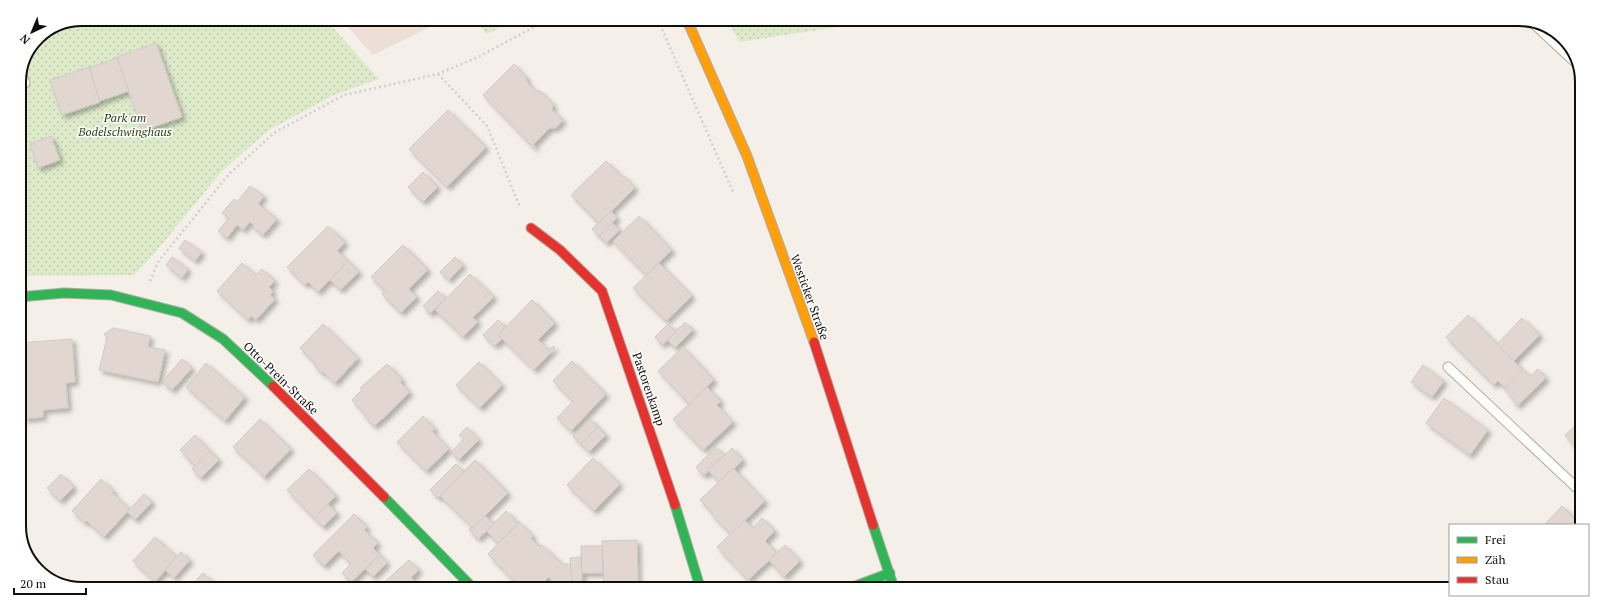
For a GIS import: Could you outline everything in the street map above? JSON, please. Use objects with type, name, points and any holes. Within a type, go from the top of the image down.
[{"type":"street","name":"Westicker Straße","points":[[690,26],[747,156],[818,354],[892,582]]},
{"type":"street","name":"Pastorenkamp","points":[[531,228],[560,250],[602,291],[668,481],[698,582]]},
{"type":"street","name":"Otto-Prein-Straße","points":[[26,296],[64,293],[111,295],[182,314],[223,339],[280,392],[467,582]]},
{"type":"street","points":[[867,582],[890,574]]},
{"type":"lane","points":[[1542,31],[1568,56]]},
{"type":"lane","points":[[1448,367],[1575,486]]},
{"type":"path","points":[[141,302],[158,262],[229,174],[274,132],[344,94],[438,74],[478,57],[535,26]]},
{"type":"path","points":[[661,26],[734,195]]},
{"type":"path","points":[[438,74],[487,126],[515,197],[531,228]]},
{"type":"shaded area","points":[[346,26],[432,26],[373,55]]},
{"type":"green space","name":"Park am Bodelschwinghaus","points":[[82,26],[331,26],[379,79],[336,94],[269,130],[222,171],[153,255],[134,275],[26,276],[26,82],[30,60],[34,52],[52,52],[52,34],[60,30]]},
{"type":"green space","points":[[480,26],[503,26],[487,34]]},
{"type":"green space","points":[[731,26],[845,26],[739,42]]},
{"type":"building","points":[[156,43],[182,117],[142,131],[117,57]]},
{"type":"building","points":[[117,58],[129,91],[100,101],[89,68]]},
{"type":"building","points":[[514,64],[526,77],[527,82],[535,91],[540,91],[553,104],[552,110],[563,120],[556,128],[550,128],[533,145],[536,147],[534,148],[483,95]]},
{"type":"building","points":[[89,67],[100,102],[62,115],[50,80]]},
{"type":"building","points":[[448,110],[486,147],[447,187],[409,149]]},
{"type":"building","points":[[51,136],[60,160],[38,168],[30,144]]},
{"type":"building","points":[[606,161],[622,177],[624,176],[635,188],[599,223],[571,195]]},
{"type":"building","points":[[423,172],[438,187],[423,202],[408,187]]},
{"type":"building","points":[[250,186],[264,196],[258,204],[277,219],[263,235],[252,226],[254,225],[250,222],[243,230],[237,225],[227,238],[218,231],[229,218],[222,213],[234,199],[237,202]]},
{"type":"building","points":[[611,211],[617,218],[599,236],[592,229]]},
{"type":"building","points":[[639,216],[672,250],[646,275],[613,241]]},
{"type":"building","points":[[612,223],[620,230],[606,243],[599,236]]},
{"type":"building","points":[[328,226],[345,242],[337,251],[348,261],[318,292],[308,282],[305,285],[287,267]]},
{"type":"building","points":[[185,240],[202,252],[195,261],[179,248]]},
{"type":"building","points":[[403,245],[428,270],[409,289],[417,297],[401,313],[382,294],[385,291],[371,277]]},
{"type":"building","points":[[172,257],[188,269],[182,278],[166,265]]},
{"type":"building","points":[[455,257],[463,265],[449,280],[440,272]]},
{"type":"building","points":[[348,261],[359,272],[340,290],[330,280]]},
{"type":"building","points":[[242,263],[256,275],[262,269],[275,281],[269,287],[273,291],[270,295],[275,299],[256,320],[251,316],[248,320],[217,291]]},
{"type":"building","points":[[659,263],[692,296],[666,321],[633,288]]},
{"type":"building","points":[[470,274],[494,297],[473,317],[478,322],[463,337],[435,310]]},
{"type":"building","points":[[438,291],[446,298],[430,314],[423,306]]},
{"type":"building","points":[[532,300],[555,323],[538,340],[549,350],[553,346],[555,348],[534,370],[498,335]]},
{"type":"building","points":[[1468,315],[1523,370],[1505,388],[1498,381],[1494,385],[1446,337]]},
{"type":"building","points":[[1522,318],[1540,335],[1514,361],[1497,344]]},
{"type":"building","points":[[498,320],[506,327],[498,335],[502,339],[495,346],[483,335]]},
{"type":"building","points":[[685,322],[693,330],[675,348],[667,340]]},
{"type":"building","points":[[323,324],[358,358],[335,383],[314,366],[316,364],[300,348]]},
{"type":"building","points":[[668,324],[676,332],[662,345],[655,337]]},
{"type":"building","points":[[113,328],[150,336],[148,347],[165,350],[158,382],[99,370],[107,338],[104,334]]},
{"type":"building","points":[[72,339],[75,382],[66,383],[68,408],[43,410],[43,417],[26,419],[26,342]]},
{"type":"building","points":[[683,347],[714,380],[689,404],[658,371]]},
{"type":"building","points":[[182,359],[192,368],[172,390],[163,383],[167,376]]},
{"type":"building","points":[[572,361],[606,394],[571,431],[557,418],[573,401],[553,381]]},
{"type":"building","points":[[479,362],[502,385],[480,408],[456,385]]},
{"type":"building","points":[[206,363],[245,397],[225,421],[186,387]]},
{"type":"building","points":[[387,364],[402,379],[400,382],[410,392],[374,426],[352,400],[362,390],[360,388]]},
{"type":"building","points":[[1423,365],[1444,381],[1432,397],[1411,382]]},
{"type":"building","points":[[1538,369],[1546,378],[1517,406],[1505,388],[1523,370],[1530,376]]},
{"type":"building","points":[[707,387],[721,401],[717,405],[733,422],[703,450],[673,419]]},
{"type":"building","points":[[1444,398],[1488,430],[1470,455],[1426,423]]},
{"type":"building","points":[[423,416],[435,429],[432,431],[449,449],[426,471],[397,442]]},
{"type":"building","points":[[260,419],[291,449],[263,478],[263,475],[233,447]]},
{"type":"building","points":[[590,419],[598,427],[581,444],[573,437]]},
{"type":"building","points":[[1575,426],[1575,446],[1565,435]]},
{"type":"building","points":[[467,427],[479,440],[459,460],[451,452],[464,439],[459,435]]},
{"type":"building","points":[[598,427],[606,435],[589,452],[581,444]]},
{"type":"building","points":[[195,435],[210,451],[195,466],[180,450]]},
{"type":"building","points":[[716,447],[724,455],[703,475],[696,467]]},
{"type":"building","points":[[732,448],[743,460],[734,469],[733,468],[719,482],[709,471],[704,476],[703,475]]},
{"type":"building","points":[[210,451],[219,460],[201,478],[192,469]]},
{"type":"building","points":[[593,458],[620,484],[594,511],[567,485]]},
{"type":"building","points":[[475,460],[508,493],[473,528],[440,496]]},
{"type":"building","points":[[456,464],[464,472],[438,498],[430,490]]},
{"type":"building","points":[[733,468],[765,501],[731,534],[711,514],[713,513],[700,500]]},
{"type":"building","points":[[309,469],[336,496],[314,518],[287,490]]},
{"type":"building","points":[[61,474],[74,487],[60,501],[47,488]]},
{"type":"building","points":[[101,479],[114,491],[112,493],[130,509],[104,537],[87,521],[85,523],[72,511]]},
{"type":"building","points":[[144,494],[152,502],[135,520],[127,512]]},
{"type":"building","points":[[328,504],[337,513],[323,527],[314,518]]},
{"type":"building","points":[[1562,506],[1575,519],[1575,524],[1545,524]]},
{"type":"building","points":[[506,511],[518,523],[498,543],[486,531]]},
{"type":"building","points":[[354,514],[367,527],[364,530],[378,543],[373,548],[380,555],[351,582],[342,573],[351,564],[339,551],[324,566],[313,555]]},
{"type":"building","points":[[485,516],[494,524],[478,539],[469,530]]},
{"type":"building","points":[[762,518],[775,531],[765,541],[777,553],[748,580],[717,547],[745,520],[753,528]]},
{"type":"building","points":[[519,522],[533,536],[531,538],[540,547],[542,545],[562,564],[571,564],[572,582],[553,582],[549,577],[544,582],[514,582],[488,554]]},
{"type":"building","points":[[155,537],[177,557],[155,582],[133,561]]},
{"type":"building","points":[[637,540],[638,582],[604,582],[602,541]]},
{"type":"building","points":[[785,545],[800,561],[784,577],[769,560]]},
{"type":"building","points":[[581,546],[602,546],[603,573],[582,573],[582,582]]},
{"type":"building","points":[[181,552],[190,560],[174,578],[165,570]]},
{"type":"building","points":[[380,555],[387,563],[373,577],[365,569]]},
{"type":"building","points":[[581,557],[582,582],[572,582],[570,558]]},
{"type":"building","points":[[409,560],[419,570],[411,578],[416,582],[384,582]]},
{"type":"building","points":[[203,573],[213,582],[195,582]]},
{"type":"traffic: fast","points":[[26,296],[64,293],[111,295],[182,313],[223,339],[273,386]]},
{"type":"traffic: fast","points":[[384,497],[467,582]]},
{"type":"traffic: fast","points":[[675,505],[698,582]]},
{"type":"traffic: fast","points":[[873,525],[892,582]]},
{"type":"traffic: fast","points":[[866,582],[890,573]]},
{"type":"traffic: slow","points":[[690,26],[747,156],[814,342]]},
{"type":"traffic: jam","points":[[531,228],[560,250],[602,291],[675,505]]},
{"type":"traffic: jam","points":[[814,342],[873,525]]},
{"type":"traffic: jam","points":[[273,386],[384,497]]}]
